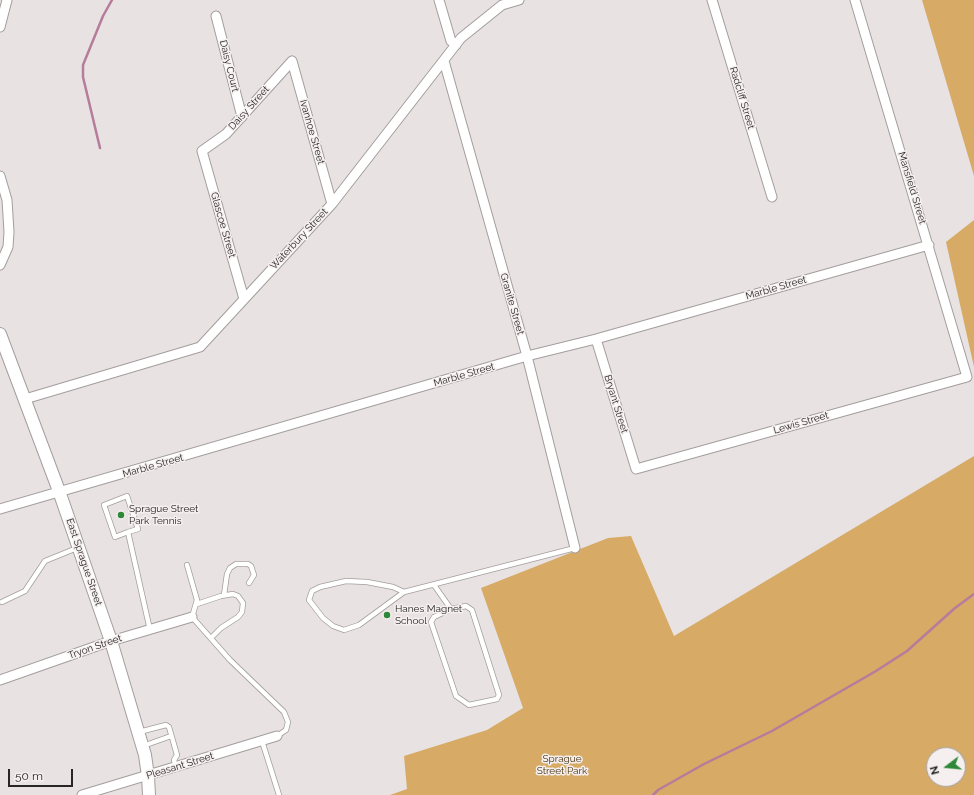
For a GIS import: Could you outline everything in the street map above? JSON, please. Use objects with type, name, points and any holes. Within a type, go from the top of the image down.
[{"type":"street","points":[[0,27],[7,0]]},
{"type":"street","points":[[439,0],[451,41],[456,45]]},
{"type":"street","name":"Waterbury Street","points":[[25,399],[200,347],[332,204],[456,45],[502,2],[519,0]]},
{"type":"street","name":"Radcliff Street","points":[[712,0],[772,197]]},
{"type":"street","name":"Mansfield Street","points":[[855,0],[967,377]]},
{"type":"street","name":"Daisy Court","points":[[216,16],[242,116]]},
{"type":"street","name":"Daisy Street","points":[[202,151],[226,134],[292,61]]},
{"type":"street","name":"Ivanhoe Street","points":[[292,61],[332,204]]},
{"type":"street","name":"Granite Street","points":[[444,61],[527,356],[574,548]]},
{"type":"street","name":"Glascoe Street","points":[[202,151],[244,299]]},
{"type":"street","points":[[0,176],[7,200],[10,232],[8,247],[0,265]]},
{"type":"street","name":"Marble Street","points":[[0,509],[527,356],[596,339],[929,245]]},
{"type":"street","name":"East Sprague Street","points":[[0,334],[59,491],[111,641],[142,746],[148,776],[148,795]]},
{"type":"street","name":"Bryant Street","points":[[596,339],[636,469]]},
{"type":"street","name":"Lewis Street","points":[[636,469],[967,377]]},
{"type":"street","name":"Tryon Street","points":[[0,680],[111,641],[192,617]]},
{"type":"street","name":"Pleasant Street","points":[[82,795],[176,768],[277,736]]},
{"type":"lane","points":[[127,496],[138,529],[128,532],[115,537],[104,505],[127,496]]},
{"type":"lane","points":[[128,532],[150,630]]},
{"type":"lane","points":[[2,602],[25,591],[45,561],[79,548]]},
{"type":"lane","points":[[404,592],[393,587],[368,582],[346,581],[320,587],[312,591],[309,600],[323,618],[333,626],[344,630],[359,625],[404,592],[574,548]]},
{"type":"lane","points":[[224,595],[227,574],[230,568],[236,564],[248,564],[251,566],[254,575],[249,583]]},
{"type":"lane","points":[[187,565],[197,604],[192,617],[261,692],[284,712],[288,722],[286,730],[277,736]]},
{"type":"lane","points":[[434,585],[451,609]]},
{"type":"lane","points":[[197,604],[224,595],[233,594],[238,596],[243,603],[242,612],[211,638]]},
{"type":"lane","points":[[466,606],[472,610],[499,695],[497,699],[469,705],[456,696],[431,622],[434,617],[451,609],[466,606]]},
{"type":"lane","points":[[138,733],[166,725],[177,755],[174,760],[176,768]]},
{"type":"lane","points":[[142,746],[171,736]]},
{"type":"lane","points":[[262,741],[279,795]]},
{"type":"green space","points":[[922,0],[974,0],[974,176]]},
{"type":"green space","points":[[974,220],[974,367],[946,242]]},
{"type":"green space","name":"Sprague Street Park","points":[[974,456],[974,795],[390,795],[407,789],[404,756],[487,730],[523,708],[481,588],[608,538],[631,536],[674,636]]},
{"type":"waterway","points":[[100,148],[83,77],[83,65],[103,16],[112,0]]},
{"type":"waterway","points":[[653,795],[658,790],[704,764],[772,731],[876,671],[907,651],[955,608],[974,594]]},
{"type":"place","name":"Sprague Street Park Tennis","points":[[121,515]]},
{"type":"place","name":"Hanes Magnet School","points":[[387,615]]}]
